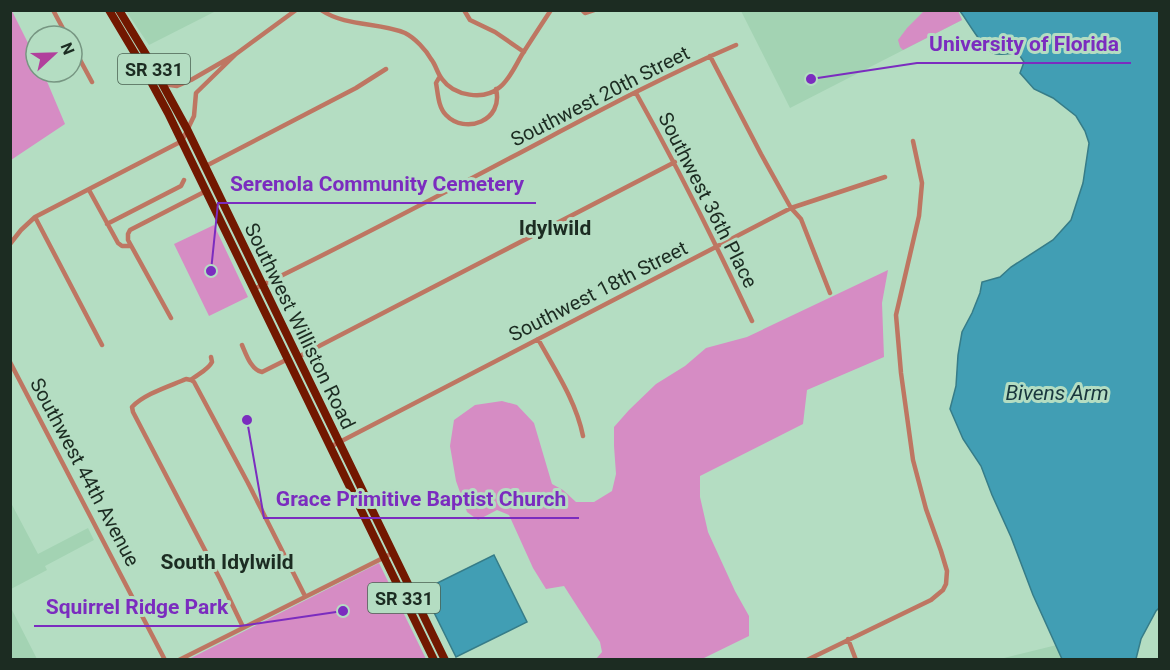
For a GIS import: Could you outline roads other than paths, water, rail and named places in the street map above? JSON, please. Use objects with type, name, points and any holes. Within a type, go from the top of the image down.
[{"type":"highway","name":"Southwest Williston Road","points":[[109,10],[157,92],[182,141],[434,660]]},
{"type":"highway","name":"Southwest Williston Road","points":[[119,10],[187,129],[445,660]]},
{"type":"street","points":[[53,10],[61,24]]},
{"type":"street","points":[[163,84],[171,86],[182,84],[236,54],[296,10]]},
{"type":"street","points":[[321,10],[328,15],[348,21],[406,34],[422,46],[432,59],[442,80],[453,90],[467,96],[487,93],[499,88],[551,10]]},
{"type":"street","points":[[464,10],[470,20],[495,32],[524,52]]},
{"type":"street","points":[[582,10],[585,13],[594,10]]},
{"type":"street","name":"Southwest 20th Street","points":[[254,289],[636,93],[736,45]]},
{"type":"street","points":[[10,244],[35,217],[182,141],[194,116],[196,93],[236,54]]},
{"type":"street","points":[[710,56],[790,208],[801,219],[830,293]]},
{"type":"street","points":[[84,67],[92,82]]},
{"type":"street","points":[[204,167],[356,88],[386,69]]},
{"type":"street","points":[[440,76],[436,83],[444,114],[464,123],[480,123],[493,113],[498,97],[496,89]]},
{"type":"street","name":"Southwest 36th Place","points":[[636,93],[675,162],[752,321]]},
{"type":"street","points":[[807,660],[931,600],[943,590],[946,584],[947,571],[926,508],[914,460],[901,373],[896,315],[919,216],[922,183],[913,141]]},
{"type":"street","points":[[298,357],[675,162]]},
{"type":"street","name":"Southwest 18th Street","points":[[330,447],[790,208],[885,177]]},
{"type":"street","points":[[107,224],[181,186],[184,180]]},
{"type":"street","points":[[89,190],[118,243],[122,246],[131,246]]},
{"type":"street","points":[[171,318],[131,246],[128,234],[130,230],[206,191]]},
{"type":"street","points":[[35,217],[102,345]]},
{"type":"street","points":[[10,230],[15,238]]},
{"type":"street","points":[[538,339],[573,403],[583,436]]},
{"type":"street","points":[[242,345],[258,371],[262,372],[288,359]]},
{"type":"street","points":[[191,380],[211,366],[211,357]]},
{"type":"street","name":"Southwest 44th Avenue","points":[[10,362],[12,371],[165,660]]},
{"type":"street","points":[[243,627],[133,412],[132,407],[136,403],[154,393],[186,379],[194,382],[305,596]]},
{"type":"street","points":[[179,660],[393,553]]},
{"type":"street","points":[[848,639],[856,660]]},
{"type":"water","name":"Bivens Arm","points":[[960,11],[1159,11],[1160,607],[1141,639],[1136,659],[1062,659],[1033,595],[981,466],[963,439],[950,409],[956,386],[962,332],[980,293],[982,282],[1000,277],[1011,267],[1053,240],[1071,220],[1083,183],[1089,143],[1076,116],[1053,98],[1034,89],[1020,73],[1024,62],[1018,53],[993,53],[980,40]]},
{"type":"water","points":[[494,555],[527,622],[456,657],[423,590]]},
{"type":"place","name":"University of Florida","points":[[811,79]]},
{"type":"place","name":"Serenola Community Cemetery","points":[[211,271]]},
{"type":"place","name":"Grace Primitive Baptist Church","points":[[247,420]]},
{"type":"place","name":"Squirrel Ridge Park","points":[[343,611]]},
{"type":"district","name":"Idylwild","points":[[555,228]]},
{"type":"district","name":"South Idylwild","points":[[227,562]]}]
